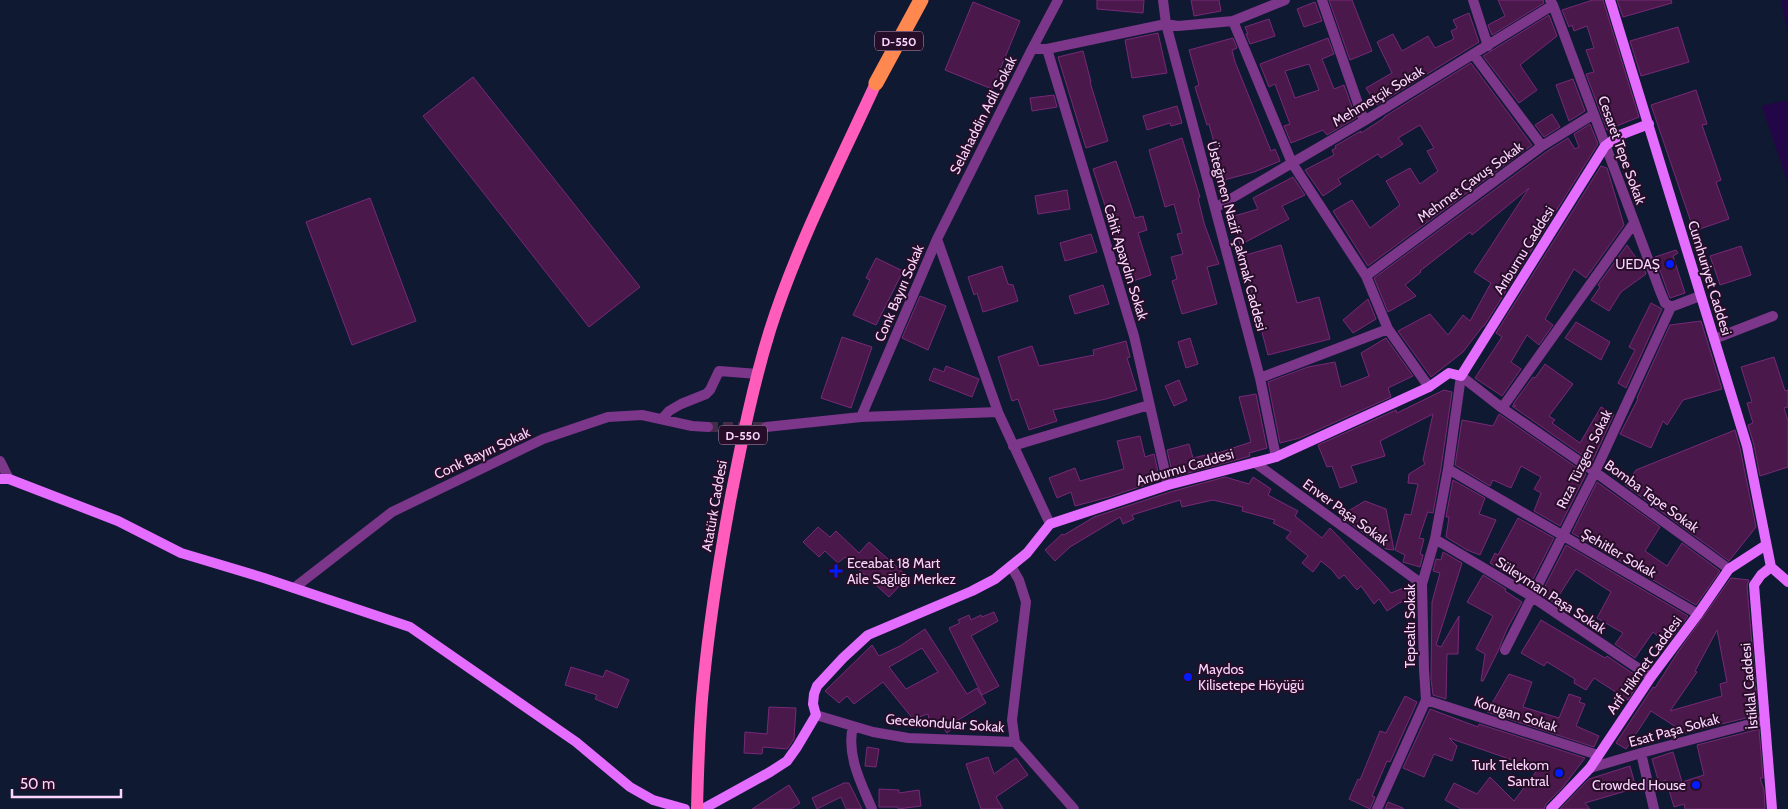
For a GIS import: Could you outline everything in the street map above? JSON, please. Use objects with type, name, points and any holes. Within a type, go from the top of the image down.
[{"type":"highway","name":"D-550","points":[[876,83],[916,0]]},
{"type":"highway","name":"D-550","points":[[876,83],[921,0]]},
{"type":"main road","name":"Atatürk Caddesi","points":[[697,809],[703,688],[712,610],[744,428],[771,329],[791,273],[876,83]]},
{"type":"street","points":[[1032,49],[1058,0]]},
{"type":"street","name":"Üsteğmen Nazif Çakmak Caddesi","points":[[1163,0],[1166,24],[1260,378],[1276,457]]},
{"type":"street","name":"Selahaddin Adil Sokak","points":[[937,239],[1032,49],[1047,49],[1166,24],[1178,26],[1233,21],[1285,0]]},
{"type":"street","points":[[1322,0],[1364,121]]},
{"type":"street","points":[[1473,0],[1488,46]]},
{"type":"street","name":"Cumhuriyet Caddesi","points":[[1610,0],[1747,446],[1771,567]]},
{"type":"street","name":"Mehmetçik Sokak","points":[[1215,208],[1488,46],[1553,2]]},
{"type":"street","name":"Cesaret Tepe Sokak","points":[[1553,2],[1634,224],[1665,303],[1671,307]]},
{"type":"street","points":[[1233,21],[1292,163],[1366,276],[1388,329],[1430,387]]},
{"type":"street","name":"Cahit Apaydın Sokak","points":[[1047,49],[1134,336],[1168,485]]},
{"type":"street","points":[[1474,54],[1542,146]]},
{"type":"street","name":"Mehmet Çavuş Sokak","points":[[1366,276],[1542,146],[1594,114]]},
{"type":"street","name":"Arıburnu Caddesi","points":[[1050,524],[1168,485],[1276,457],[1430,387],[1449,374],[1461,376],[1605,146],[1620,135],[1649,124]]},
{"type":"street","points":[[1502,408],[1634,224]]},
{"type":"street","name":"Conk Bayırı Sokak","points":[[937,239],[998,412],[1050,524]]},
{"type":"street","name":"Conk Bayırı Sokak","points":[[861,417],[937,239]]},
{"type":"street","points":[[1671,307],[1700,296]]},
{"type":"street","name":"Rıza Tüzgen Sokak","points":[[1505,650],[1595,472],[1671,307]]},
{"type":"street","points":[[1714,339],[1773,316]]},
{"type":"street","points":[[1260,378],[1388,329]]},
{"type":"street","points":[[662,419],[669,411],[681,404],[706,394],[710,390],[719,371],[758,374]]},
{"type":"street","name":"Bomba Tepe Sokak","points":[[1461,376],[1502,408],[1595,472],[1729,569]]},
{"type":"street","name":"Tepealtı Sokak","points":[[1377,809],[1426,700],[1422,584],[1434,540],[1448,469],[1461,376]]},
{"type":"street","points":[[1013,446],[1149,405]]},
{"type":"street","points":[[766,427],[861,417],[998,412]]},
{"type":"street","name":"Conk Bayırı Sokak","points":[[294,588],[392,512],[544,440],[608,417],[642,415],[692,426],[708,427]]},
{"type":"street","points":[[0,461],[4,479],[118,521],[181,553],[410,627],[576,742],[630,786],[653,800],[685,809]]},
{"type":"street","name":"Enver Paşa Sokak","points":[[1254,462],[1422,584]]},
{"type":"street","name":"Şehitler Sokak","points":[[1448,469],[1698,614]]},
{"type":"street","points":[[703,809],[770,772],[787,760],[816,715],[813,704],[817,686],[868,635],[972,591],[995,578],[1027,553],[1050,524]]},
{"type":"street","name":"Süleyman Paşa Sokak","points":[[1434,540],[1531,596],[1651,677]]},
{"type":"street","name":"Arif Hikmet Caddesi","points":[[1551,809],[1590,768],[1651,677],[1729,569],[1766,545]]},
{"type":"street","points":[[1011,566],[1026,602],[1012,720],[1015,742]]},
{"type":"street","points":[[1771,567],[1788,582]]},
{"type":"street","name":"İstiklal Caddesi","points":[[1771,567],[1761,575],[1754,585],[1772,809]]},
{"type":"street","name":"Korugan Sokak","points":[[1426,700],[1598,755]]},
{"type":"street","name":"Gecekondular Sokak","points":[[816,715],[873,732],[908,738],[1015,742],[1074,809]]},
{"type":"street","name":"Esat Paşa Sokak","points":[[1590,768],[1641,752],[1765,720]]},
{"type":"street","points":[[853,726],[850,740],[851,751],[856,770],[872,809]]},
{"type":"street","points":[[1641,752],[1654,809]]},
{"type":"shaded area","points":[[0,0],[1781,0],[1788,35],[1788,100],[1762,106],[1788,184],[1788,809],[0,809]]},
{"type":"shaded area","points":[[1781,0],[1788,0],[1788,35]]},
{"type":"shaded area","points":[[1788,100],[1788,184],[1762,106]]},
{"type":"building","points":[[1097,0],[1144,0],[1143,13],[1097,9]]},
{"type":"building","points":[[1191,0],[1219,0],[1221,11],[1194,16]]},
{"type":"building","points":[[1329,0],[1352,0],[1372,51],[1350,60]]},
{"type":"building","points":[[1498,0],[1543,0],[1544,3],[1492,35],[1488,25],[1505,16]]},
{"type":"building","points":[[1593,0],[1603,0],[1639,117],[1607,130],[1586,74],[1594,72],[1586,50],[1594,48],[1587,26],[1574,31],[1572,25],[1569,27],[1562,10]]},
{"type":"building","points":[[1617,0],[1671,0],[1672,3],[1623,17]]},
{"type":"building","points":[[973,2],[1020,21],[992,89],[945,70]]},
{"type":"building","points":[[1315,2],[1322,21],[1304,27],[1297,9]]},
{"type":"building","points":[[1469,13],[1479,42],[1377,105],[1366,88],[1392,73],[1377,42],[1393,34],[1402,51],[1428,36],[1435,48],[1454,39],[1451,31],[1457,28],[1453,20]]},
{"type":"building","points":[[1549,15],[1557,36],[1520,65],[1537,90],[1519,103],[1483,56]]},
{"type":"building","points":[[1269,19],[1275,36],[1250,44],[1245,27]]},
{"type":"building","points":[[1678,27],[1689,62],[1641,76],[1630,41]]},
{"type":"building","points":[[1158,33],[1167,73],[1132,78],[1125,40]]},
{"type":"building","points":[[1233,38],[1237,48],[1232,50],[1235,62],[1271,151],[1275,149],[1280,161],[1254,172],[1224,180],[1209,124],[1207,125],[1195,87],[1199,85],[1189,50]]},
{"type":"building","points":[[1328,38],[1334,54],[1322,59],[1334,89],[1344,85],[1356,118],[1327,135],[1323,130],[1291,143],[1284,126],[1290,124],[1275,84],[1269,87],[1260,64]],"holes":[[[1309,64],[1319,90],[1295,98],[1285,71]]]},
{"type":"building","points":[[1083,51],[1090,82],[1108,141],[1086,148],[1058,57]]},
{"type":"building","points":[[1471,63],[1532,145],[1368,266],[1333,211],[1352,200],[1370,228],[1400,205],[1386,181],[1410,168],[1420,184],[1438,171],[1427,151],[1434,148],[1420,125],[1398,138],[1403,144],[1381,158],[1378,154],[1338,179],[1341,184],[1323,196],[1305,170],[1334,155],[1332,150],[1336,148],[1335,146],[1361,131],[1361,133]]},
{"type":"building","points":[[473,77],[640,287],[589,327],[423,116]]},
{"type":"building","points":[[1573,79],[1585,111],[1569,121],[1556,85]]},
{"type":"building","points":[[1696,90],[1707,124],[1702,125],[1721,180],[1716,182],[1729,219],[1694,231],[1651,105]]},
{"type":"building","points":[[1054,95],[1057,107],[1032,111],[1030,98]]},
{"type":"building","points":[[1177,106],[1182,123],[1171,126],[1170,123],[1147,130],[1143,116]]},
{"type":"building","points":[[1552,114],[1560,127],[1544,137],[1535,125]]},
{"type":"building","points":[[1590,124],[1598,144],[1484,326],[1463,352],[1431,377],[1398,331],[1430,314],[1448,335],[1463,315],[1470,321],[1491,283],[1474,272],[1529,188],[1472,235],[1470,232],[1420,271],[1405,285],[1416,296],[1388,312],[1374,278],[1546,152],[1568,138],[1575,149],[1579,147],[1574,134]]},
{"type":"building","points":[[1182,138],[1200,197],[1198,198],[1204,223],[1219,264],[1207,267],[1217,304],[1182,314],[1172,281],[1177,279],[1171,257],[1183,254],[1177,234],[1182,233],[1174,204],[1165,207],[1149,150]]},
{"type":"building","points":[[1116,161],[1135,218],[1143,216],[1147,230],[1138,233],[1151,275],[1130,282],[1093,169]]},
{"type":"building","points":[[1601,166],[1607,168],[1624,225],[1586,278],[1574,269],[1545,319],[1553,325],[1539,345],[1527,335],[1511,362],[1521,369],[1502,396],[1475,378],[1502,337],[1496,333]]},
{"type":"building","points":[[1293,177],[1305,195],[1282,206],[1289,219],[1240,245],[1231,217],[1258,209],[1253,198]]},
{"type":"building","points":[[1067,190],[1070,209],[1038,214],[1035,196]]},
{"type":"building","points":[[370,198],[416,321],[352,345],[306,222]]},
{"type":"building","points":[[1091,234],[1097,252],[1065,261],[1060,243]]},
{"type":"building","points":[[1281,245],[1297,303],[1319,297],[1330,339],[1268,355],[1242,256]]},
{"type":"building","points":[[1627,245],[1639,262],[1642,262],[1646,274],[1621,292],[1609,311],[1591,300],[1600,287],[1598,285]]},
{"type":"building","points":[[1741,246],[1751,275],[1720,285],[1710,256]]},
{"type":"building","points":[[1676,250],[1678,253],[1673,256],[1685,293],[1670,298],[1655,257]]},
{"type":"building","points":[[876,258],[903,271],[876,325],[853,315],[870,280],[866,278]]},
{"type":"building","points":[[1002,266],[1008,284],[1013,285],[1018,301],[983,312],[977,293],[974,295],[968,277]]},
{"type":"building","points":[[1103,285],[1109,304],[1075,314],[1069,296]]},
{"type":"building","points":[[920,296],[946,306],[928,350],[902,338]]},
{"type":"building","points":[[1368,299],[1376,319],[1353,333],[1343,320]]},
{"type":"building","points":[[1651,303],[1662,309],[1626,388],[1618,383],[1635,350],[1629,347]]},
{"type":"building","points":[[1701,321],[1722,389],[1683,400],[1667,425],[1663,421],[1651,448],[1620,434],[1638,399],[1670,325]]},
{"type":"building","points":[[1576,322],[1610,342],[1601,360],[1565,338]]},
{"type":"building","points":[[842,337],[872,347],[851,408],[821,398]]},
{"type":"building","points":[[1190,338],[1198,364],[1186,368],[1178,342]]},
{"type":"building","points":[[1386,338],[1413,376],[1388,388],[1391,397],[1300,438],[1280,443],[1268,382],[1308,367],[1335,362],[1341,387],[1369,376],[1361,353]]},
{"type":"building","points":[[1126,341],[1130,357],[1127,358],[1137,390],[1106,399],[1053,410],[1057,421],[1029,430],[1018,399],[1012,401],[998,357],[1032,346],[1039,366],[1094,355],[1093,350]]},
{"type":"building","points":[[1774,357],[1785,391],[1788,390],[1788,407],[1784,408],[1788,421],[1788,467],[1760,476],[1748,425],[1753,423],[1747,403],[1752,402],[1741,367]]},
{"type":"building","points":[[1545,364],[1573,384],[1549,416],[1555,420],[1552,423],[1580,443],[1601,407],[1614,414],[1592,462],[1512,406],[1516,406],[1513,404]]},
{"type":"building","points":[[946,366],[979,379],[972,397],[929,380],[934,368],[944,372]]},
{"type":"building","points":[[1179,380],[1187,400],[1174,406],[1165,386]]},
{"type":"building","points":[[1444,390],[1452,392],[1433,513],[1428,512],[1419,538],[1424,539],[1420,554],[1423,555],[1420,567],[1403,562],[1405,555],[1395,550],[1405,514],[1411,515],[1418,484],[1408,483],[1409,474],[1425,464],[1423,460],[1433,414],[1380,441],[1385,456],[1351,466],[1357,482],[1340,488],[1332,466],[1327,467],[1318,445],[1396,410],[1397,413]]},
{"type":"building","points":[[1256,394],[1267,448],[1249,453],[1250,456],[1173,477],[1167,450],[1189,444],[1193,458],[1218,453],[1251,442],[1239,397]]},
{"type":"building","points":[[1499,414],[1586,474],[1560,526],[1534,511],[1541,493],[1534,489],[1541,477],[1521,466],[1511,488],[1493,480],[1490,486],[1455,465],[1462,420],[1493,426]]},
{"type":"building","points":[[1735,430],[1756,527],[1729,561],[1625,485],[1636,470]]},
{"type":"building","points":[[1140,436],[1145,457],[1154,454],[1160,480],[1075,506],[1071,492],[1057,498],[1049,478],[1075,468],[1080,481],[1124,469],[1117,441]]},
{"type":"building","points":[[1225,477],[1249,484],[1253,477],[1271,489],[1268,495],[1298,511],[1295,516],[1322,538],[1330,528],[1391,593],[1408,586],[1413,598],[1399,603],[1387,611],[1379,599],[1374,604],[1361,586],[1357,590],[1344,575],[1339,579],[1321,561],[1313,572],[1302,563],[1308,556],[1286,538],[1291,532],[1273,523],[1275,520],[1242,511],[1243,507],[1213,500],[1182,507],[1180,500],[1132,515],[1134,519],[1123,524],[1120,517],[1070,547],[1055,561],[1045,550],[1062,534],[1064,535],[1094,517],[1170,492]]},
{"type":"building","points":[[1453,480],[1485,498],[1479,514],[1496,520],[1480,555],[1467,550],[1446,537],[1449,517],[1446,517]]},
{"type":"building","points":[[1597,482],[1660,527],[1645,551],[1667,566],[1682,543],[1720,571],[1696,605],[1572,533]]},
{"type":"building","points":[[1365,501],[1386,509],[1394,550],[1386,549],[1340,516]]},
{"type":"building","points":[[1518,518],[1554,538],[1532,581],[1513,571],[1511,576],[1490,563],[1495,553],[1498,555]]},
{"type":"building","points":[[818,527],[830,537],[836,531],[859,553],[869,542],[908,577],[889,597],[845,557],[838,563],[825,551],[819,557],[803,542]]},
{"type":"building","points":[[1566,545],[1688,616],[1667,644],[1653,632],[1635,658],[1615,644],[1623,633],[1597,618],[1611,592],[1576,569],[1554,603],[1541,594]]},
{"type":"building","points":[[1443,552],[1462,563],[1436,645],[1441,647],[1459,616],[1458,654],[1447,654],[1446,699],[1433,695],[1431,679],[1432,602],[1440,573],[1433,571],[1436,559],[1441,560]]},
{"type":"building","points":[[1483,575],[1506,589],[1505,591],[1522,602],[1483,681],[1481,681],[1485,654],[1476,649],[1493,616],[1467,602]]},
{"type":"building","points":[[1731,578],[1749,580],[1747,586],[1758,715],[1677,735],[1676,727],[1651,711],[1626,749],[1616,743],[1653,687],[1655,688],[1678,652]],"holes":[[[1717,630],[1727,682],[1720,684],[1722,696],[1670,711],[1697,672],[1695,671]]]},
{"type":"building","points":[[994,612],[998,621],[971,636],[999,686],[982,695],[949,628],[960,623],[958,620],[969,615],[971,620]]},
{"type":"building","points":[[1541,620],[1605,658],[1607,656],[1641,679],[1628,700],[1594,678],[1586,690],[1574,683],[1575,679],[1547,662],[1544,666],[1521,653]]},
{"type":"building","points":[[925,629],[967,694],[977,688],[986,703],[955,722],[957,725],[947,733],[940,723],[930,726],[928,714],[913,719],[883,682],[854,704],[847,696],[839,703],[825,691],[872,645],[879,656],[900,646]],"holes":[[[922,648],[938,672],[906,689],[889,667]]]},
{"type":"building","points":[[571,667],[603,677],[606,670],[629,680],[617,708],[595,699],[597,695],[565,685]]},
{"type":"building","points":[[1509,674],[1532,682],[1523,707],[1559,718],[1569,694],[1581,698],[1579,702],[1585,704],[1576,726],[1599,736],[1594,747],[1487,712]]},
{"type":"building","points":[[1405,696],[1417,702],[1390,762],[1387,761],[1372,796],[1375,797],[1370,809],[1349,799],[1358,779],[1360,780],[1380,731],[1386,733]]},
{"type":"building","points":[[769,707],[796,708],[794,739],[787,749],[763,747],[762,754],[744,753],[745,732],[767,734]]},
{"type":"building","points":[[1430,709],[1478,727],[1479,724],[1585,758],[1563,787],[1546,804],[1544,809],[1461,809],[1445,800],[1454,783],[1477,794],[1490,777],[1514,801],[1538,769],[1449,738],[1457,746],[1452,761],[1434,754],[1424,777],[1403,768]]},
{"type":"building","points":[[1759,729],[1763,778],[1760,778],[1764,790],[1765,809],[1685,809],[1684,804],[1674,807],[1666,780],[1659,783],[1652,759],[1673,752],[1682,782],[1704,775],[1697,745]]},
{"type":"building","points":[[867,747],[879,749],[876,767],[865,766]]},
{"type":"building","points":[[988,757],[994,774],[1016,758],[1028,775],[996,797],[1003,809],[981,809],[966,764]]},
{"type":"building","points":[[1630,766],[1636,788],[1585,803],[1590,809],[1560,809],[1589,779]]},
{"type":"building","points":[[844,783],[849,783],[862,809],[846,809],[841,797],[817,809],[812,798]]},
{"type":"building","points":[[789,785],[800,803],[791,809],[752,809]]},
{"type":"building","points":[[879,789],[899,790],[899,793],[919,790],[921,806],[898,809],[898,807],[879,807]]},
{"type":"building","points":[[1388,802],[1403,808],[1403,809],[1385,809]]},
{"type":"tunnel","points":[[708,427],[766,427]]},
{"type":"place","name":"UEDAŞ","points":[[1670,264]]},
{"type":"place","name":"Eceabat 18 Mart Aile Sağlığı Merkez","points":[[836,571]]},
{"type":"place","name":"Maydos Kilisetepe Höyüğü","points":[[1188,677]]},
{"type":"place","name":"Turk Telekom Santral","points":[[1559,773]]},
{"type":"place","name":"Crowded House","points":[[1696,785]]}]
